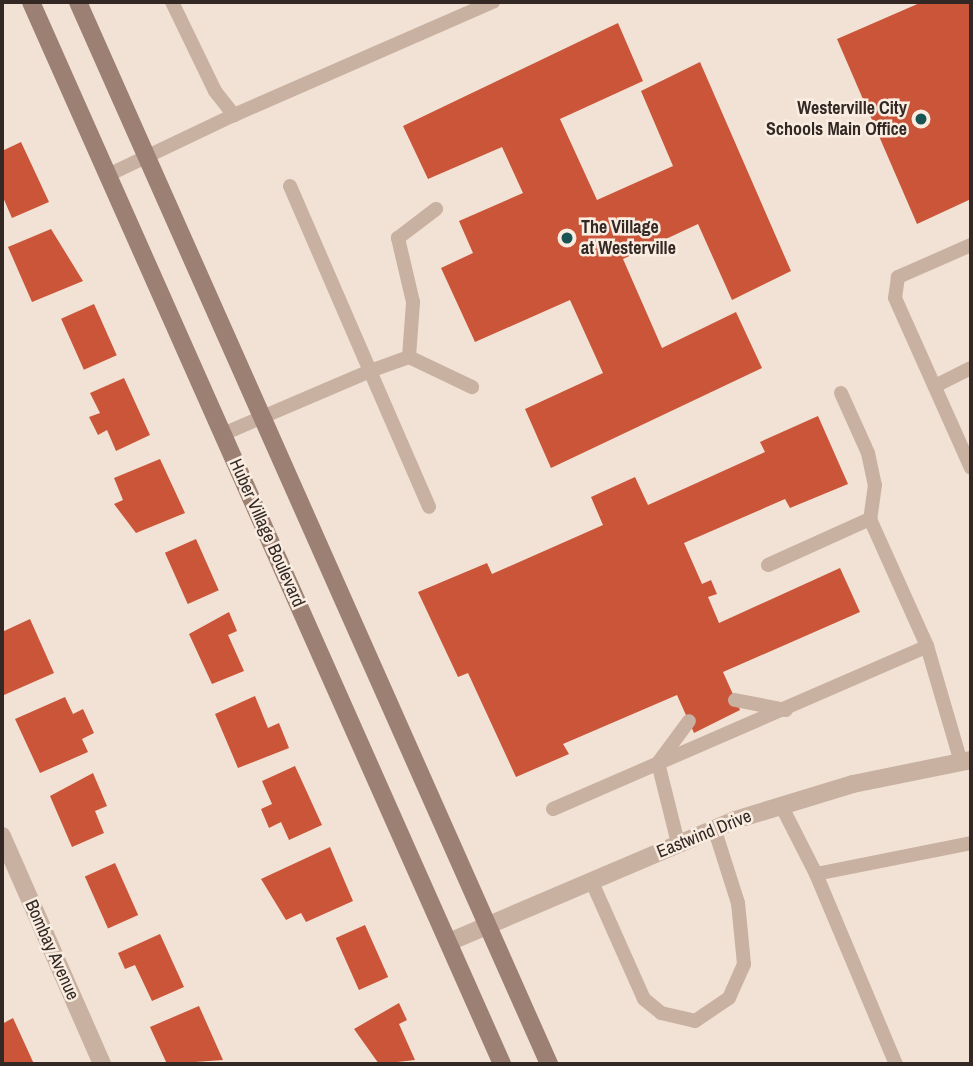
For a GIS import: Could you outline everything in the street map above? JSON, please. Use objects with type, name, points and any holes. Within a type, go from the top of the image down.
[{"type":"street","name":"Huber Village Boulevard","points":[[31,2],[502,1064]]},
{"type":"street","points":[[78,2],[549,1064]]},
{"type":"street","name":"Eastwind Drive","points":[[449,942],[714,828],[781,805],[966,761]]},
{"type":"street","name":"Bombay Avenue","points":[[2,836],[102,1064]]},
{"type":"lane","points":[[172,2],[215,91],[234,115]]},
{"type":"lane","points":[[108,175],[234,115],[493,2]]},
{"type":"lane","points":[[290,187],[429,507]]},
{"type":"lane","points":[[409,357],[413,302],[398,239],[436,209]]},
{"type":"lane","points":[[971,245],[898,277],[895,298],[971,468]]},
{"type":"lane","points":[[223,435],[370,371],[409,357],[472,387]]},
{"type":"lane","points":[[935,386],[971,368]]},
{"type":"lane","points":[[841,393],[868,453],[875,485],[870,519],[927,646],[966,761]]},
{"type":"lane","points":[[768,565],[870,519]]},
{"type":"lane","points":[[553,809],[786,710],[927,646]]},
{"type":"lane","points":[[735,701],[786,710]]},
{"type":"lane","points":[[678,843],[659,762],[689,721]]},
{"type":"lane","points":[[781,805],[816,874],[896,1064]]},
{"type":"lane","points":[[591,880],[644,999],[661,1013],[695,1021],[729,998],[744,964],[738,903],[714,828]]},
{"type":"lane","points":[[816,874],[971,844]]},
{"type":"building","name":"Westerville City Schools Main Office","points":[[922,2],[971,2],[971,199],[917,224],[837,39]]},
{"type":"building","name":"The Village at Westerville","points":[[618,23],[643,81],[560,119],[597,200],[673,166],[641,91],[700,62],[791,271],[732,300],[698,224],[623,259],[662,348],[736,312],[762,368],[551,468],[525,409],[603,373],[570,300],[475,342],[441,268],[473,253],[459,221],[523,193],[502,147],[428,179],[403,126]]},
{"type":"building","points":[[21,142],[49,202],[12,218],[2,195],[2,151]]},
{"type":"building","points":[[51,229],[83,281],[32,302],[8,247]]},
{"type":"building","points":[[94,304],[117,355],[84,370],[61,319]]},
{"type":"building","points":[[124,378],[150,435],[116,451],[107,430],[98,435],[89,417],[100,413],[90,393]]},
{"type":"building","points":[[818,416],[848,484],[790,508],[785,499],[684,543],[702,584],[711,580],[717,594],[708,597],[719,623],[840,568],[860,612],[723,672],[740,710],[694,733],[677,695],[563,744],[569,754],[516,777],[468,673],[458,677],[418,592],[487,563],[492,574],[603,525],[591,497],[635,477],[648,505],[765,452],[760,442]]},
{"type":"building","points":[[160,459],[185,513],[136,533],[114,504],[123,500],[114,478]]},
{"type":"building","points":[[196,539],[219,590],[188,604],[165,553]]},
{"type":"building","points":[[229,612],[237,631],[228,635],[244,671],[212,684],[189,634]]},
{"type":"building","points":[[30,619],[54,673],[4,695],[2,632]]},
{"type":"building","points":[[255,696],[268,728],[279,723],[289,748],[238,768],[215,714]]},
{"type":"building","points":[[65,697],[73,714],[83,709],[94,733],[82,739],[88,752],[40,773],[15,719]]},
{"type":"building","points":[[295,766],[322,825],[289,840],[281,822],[269,828],[261,809],[272,804],[262,781]]},
{"type":"building","points":[[93,773],[107,806],[95,811],[104,833],[72,847],[50,796]]},
{"type":"building","points":[[330,847],[353,901],[306,922],[301,913],[286,920],[261,879]]},
{"type":"building","points":[[115,863],[138,915],[108,928],[85,876]]},
{"type":"building","points":[[365,925],[388,977],[359,990],[336,938]]},
{"type":"building","points":[[160,934],[184,987],[152,1001],[135,965],[125,969],[118,953]]},
{"type":"building","points":[[399,1003],[407,1020],[399,1024],[415,1060],[379,1064],[354,1029]]},
{"type":"building","points":[[199,1006],[223,1060],[167,1064],[150,1027]]},
{"type":"building","points":[[13,1018],[34,1064],[2,1064],[2,1024]]},
{"type":"place","name":"Westerville City Schools Main Office","points":[[921,119]]},
{"type":"place","name":"The Village at Westerville","points":[[567,238]]}]
